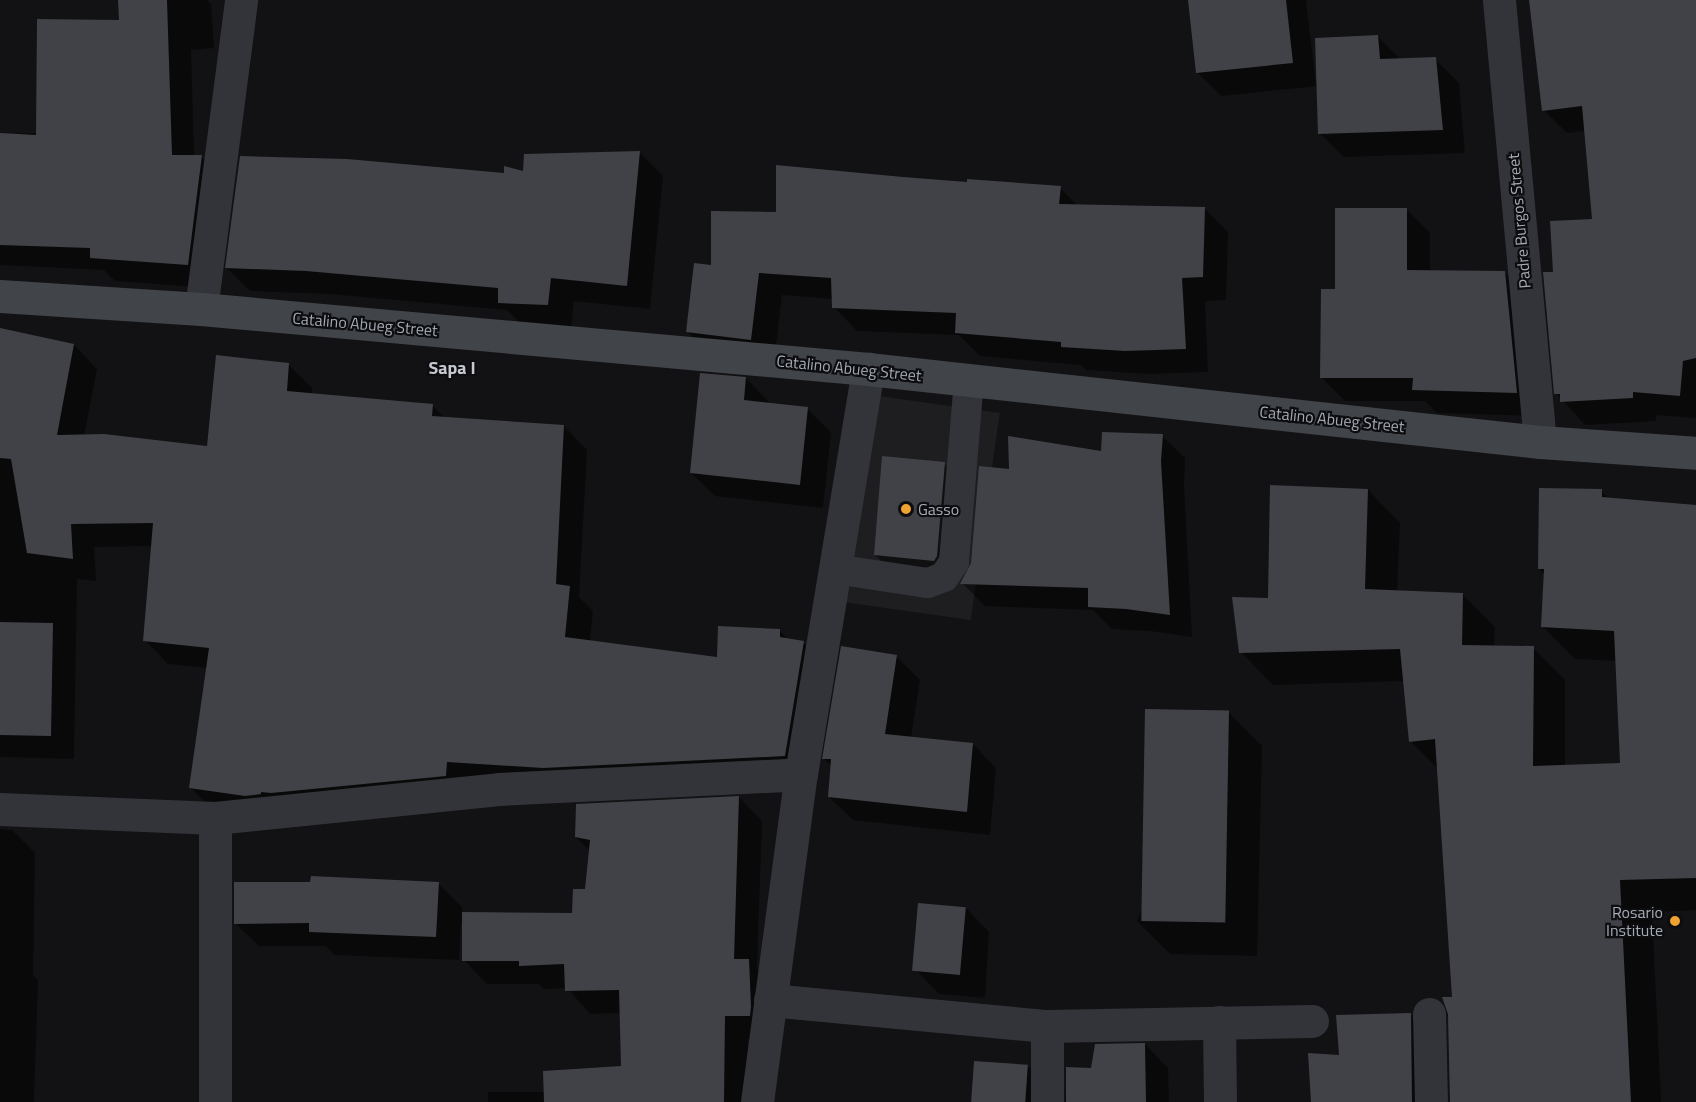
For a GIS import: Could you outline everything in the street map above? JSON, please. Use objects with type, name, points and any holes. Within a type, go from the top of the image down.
[{"type":"street","points":[[201,309],[242,0]]},
{"type":"street","name":"Padre Burgos Street","points":[[1499,0],[1540,442]]},
{"type":"street","name":"Catalino Abueg Street","points":[[0,296],[201,309],[868,369],[1540,442],[1696,453]]},
{"type":"street","points":[[758,1102],[801,774],[868,369]]},
{"type":"street","points":[[0,809],[215,818],[499,789],[801,774]]},
{"type":"street","points":[[215,818],[215,1102]]},
{"type":"street","points":[[771,999],[1047,1026],[1312,1021]]},
{"type":"street","points":[[1429,1014],[1431,1102]]},
{"type":"street","points":[[1219,1022],[1220,1102]]},
{"type":"street","points":[[1047,1026],[1047,1102]]},
{"type":"lane","points":[[835,569],[928,583],[944,577],[954,562],[969,380]]},
{"type":"shaded area","points":[[872,395],[1000,413],[971,620],[843,602]]},
{"type":"building","points":[[118,0],[167,0],[172,155],[202,155],[188,265],[90,258],[90,248],[0,245],[0,133],[36,135],[37,19],[119,20]]},
{"type":"building","points":[[1188,0],[1286,0],[1293,63],[1196,73]]},
{"type":"building","points":[[1529,0],[1696,0],[1696,358],[1683,361],[1680,396],[1633,392],[1633,398],[1560,402],[1560,394],[1554,394],[1543,272],[1553,272],[1550,221],[1592,219],[1582,106],[1542,111]]},
{"type":"building","points":[[1378,35],[1380,59],[1436,57],[1443,130],[1318,134],[1315,38]]},
{"type":"building","points":[[640,151],[627,286],[551,278],[548,305],[498,303],[498,288],[306,271],[225,268],[240,156],[347,159],[504,173],[504,166],[523,171],[524,154]]},
{"type":"building","points":[[776,165],[967,182],[967,179],[1061,186],[1059,204],[1205,207],[1203,277],[1182,278],[1186,349],[1125,351],[1061,347],[1061,342],[955,333],[956,313],[832,308],[831,278],[759,273],[751,340],[686,332],[694,263],[711,265],[711,211],[776,212]]},
{"type":"building","points":[[1335,208],[1407,208],[1407,270],[1505,271],[1517,393],[1412,390],[1413,378],[1320,378],[1321,289],[1335,289]]},
{"type":"building","points":[[0,328],[74,344],[57,435],[104,434],[207,446],[216,355],[289,363],[287,391],[433,404],[432,416],[564,425],[556,584],[570,586],[565,637],[717,657],[718,626],[780,629],[780,637],[804,641],[785,756],[543,768],[447,762],[446,776],[271,793],[261,792],[261,794],[245,796],[189,788],[209,648],[143,641],[153,523],[71,524],[73,559],[27,553],[11,459],[0,458]]},
{"type":"building","points":[[700,373],[746,377],[744,400],[808,407],[800,485],[690,473]]},
{"type":"building","points":[[1102,432],[1163,434],[1161,461],[1170,615],[1088,607],[1088,588],[960,584],[971,563],[979,466],[1009,469],[1008,436],[1101,451]]},
{"type":"building","name":"Gasso","points":[[882,456],[945,462],[937,556],[934,561],[874,555]]},
{"type":"building","points":[[1270,485],[1368,489],[1365,589],[1463,593],[1462,645],[1534,646],[1533,766],[1620,763],[1614,631],[1541,627],[1544,569],[1538,569],[1539,488],[1602,489],[1602,497],[1696,505],[1696,878],[1620,880],[1631,1102],[1450,1102],[1448,1014],[1442,997],[1452,997],[1435,739],[1409,742],[1400,649],[1239,653],[1232,597],[1268,598]]},
{"type":"building","points":[[0,622],[53,623],[51,736],[0,735]]},
{"type":"building","points":[[841,646],[897,655],[885,734],[973,743],[967,812],[828,797],[831,759],[822,759]]},
{"type":"building","points":[[1145,709],[1229,710],[1225,922],[1141,921]]},
{"type":"building","points":[[739,796],[734,959],[749,959],[751,1007],[750,1016],[725,1016],[724,1102],[544,1102],[543,1071],[621,1066],[619,990],[565,991],[564,964],[519,966],[519,961],[462,961],[462,912],[572,913],[573,889],[585,889],[590,840],[575,837],[576,804]]},
{"type":"building","points":[[311,876],[439,882],[436,937],[309,932],[309,923],[234,924],[234,882],[310,882]]},
{"type":"building","points":[[918,903],[966,907],[960,975],[912,971]]},
{"type":"building","points":[[1411,1013],[1412,1102],[1311,1102],[1308,1053],[1339,1055],[1336,1015]]},
{"type":"building","points":[[1145,1043],[1146,1102],[1066,1102],[1066,1067],[1091,1068],[1095,1044]]},
{"type":"building","points":[[974,1061],[1028,1065],[1025,1102],[971,1102]]},
{"type":"place","name":"Gasso","points":[[906,509]]},
{"type":"place","name":"Rosario Institute","points":[[1675,921]]},
{"type":"district","name":"Sapa I","points":[[452,368]]}]
